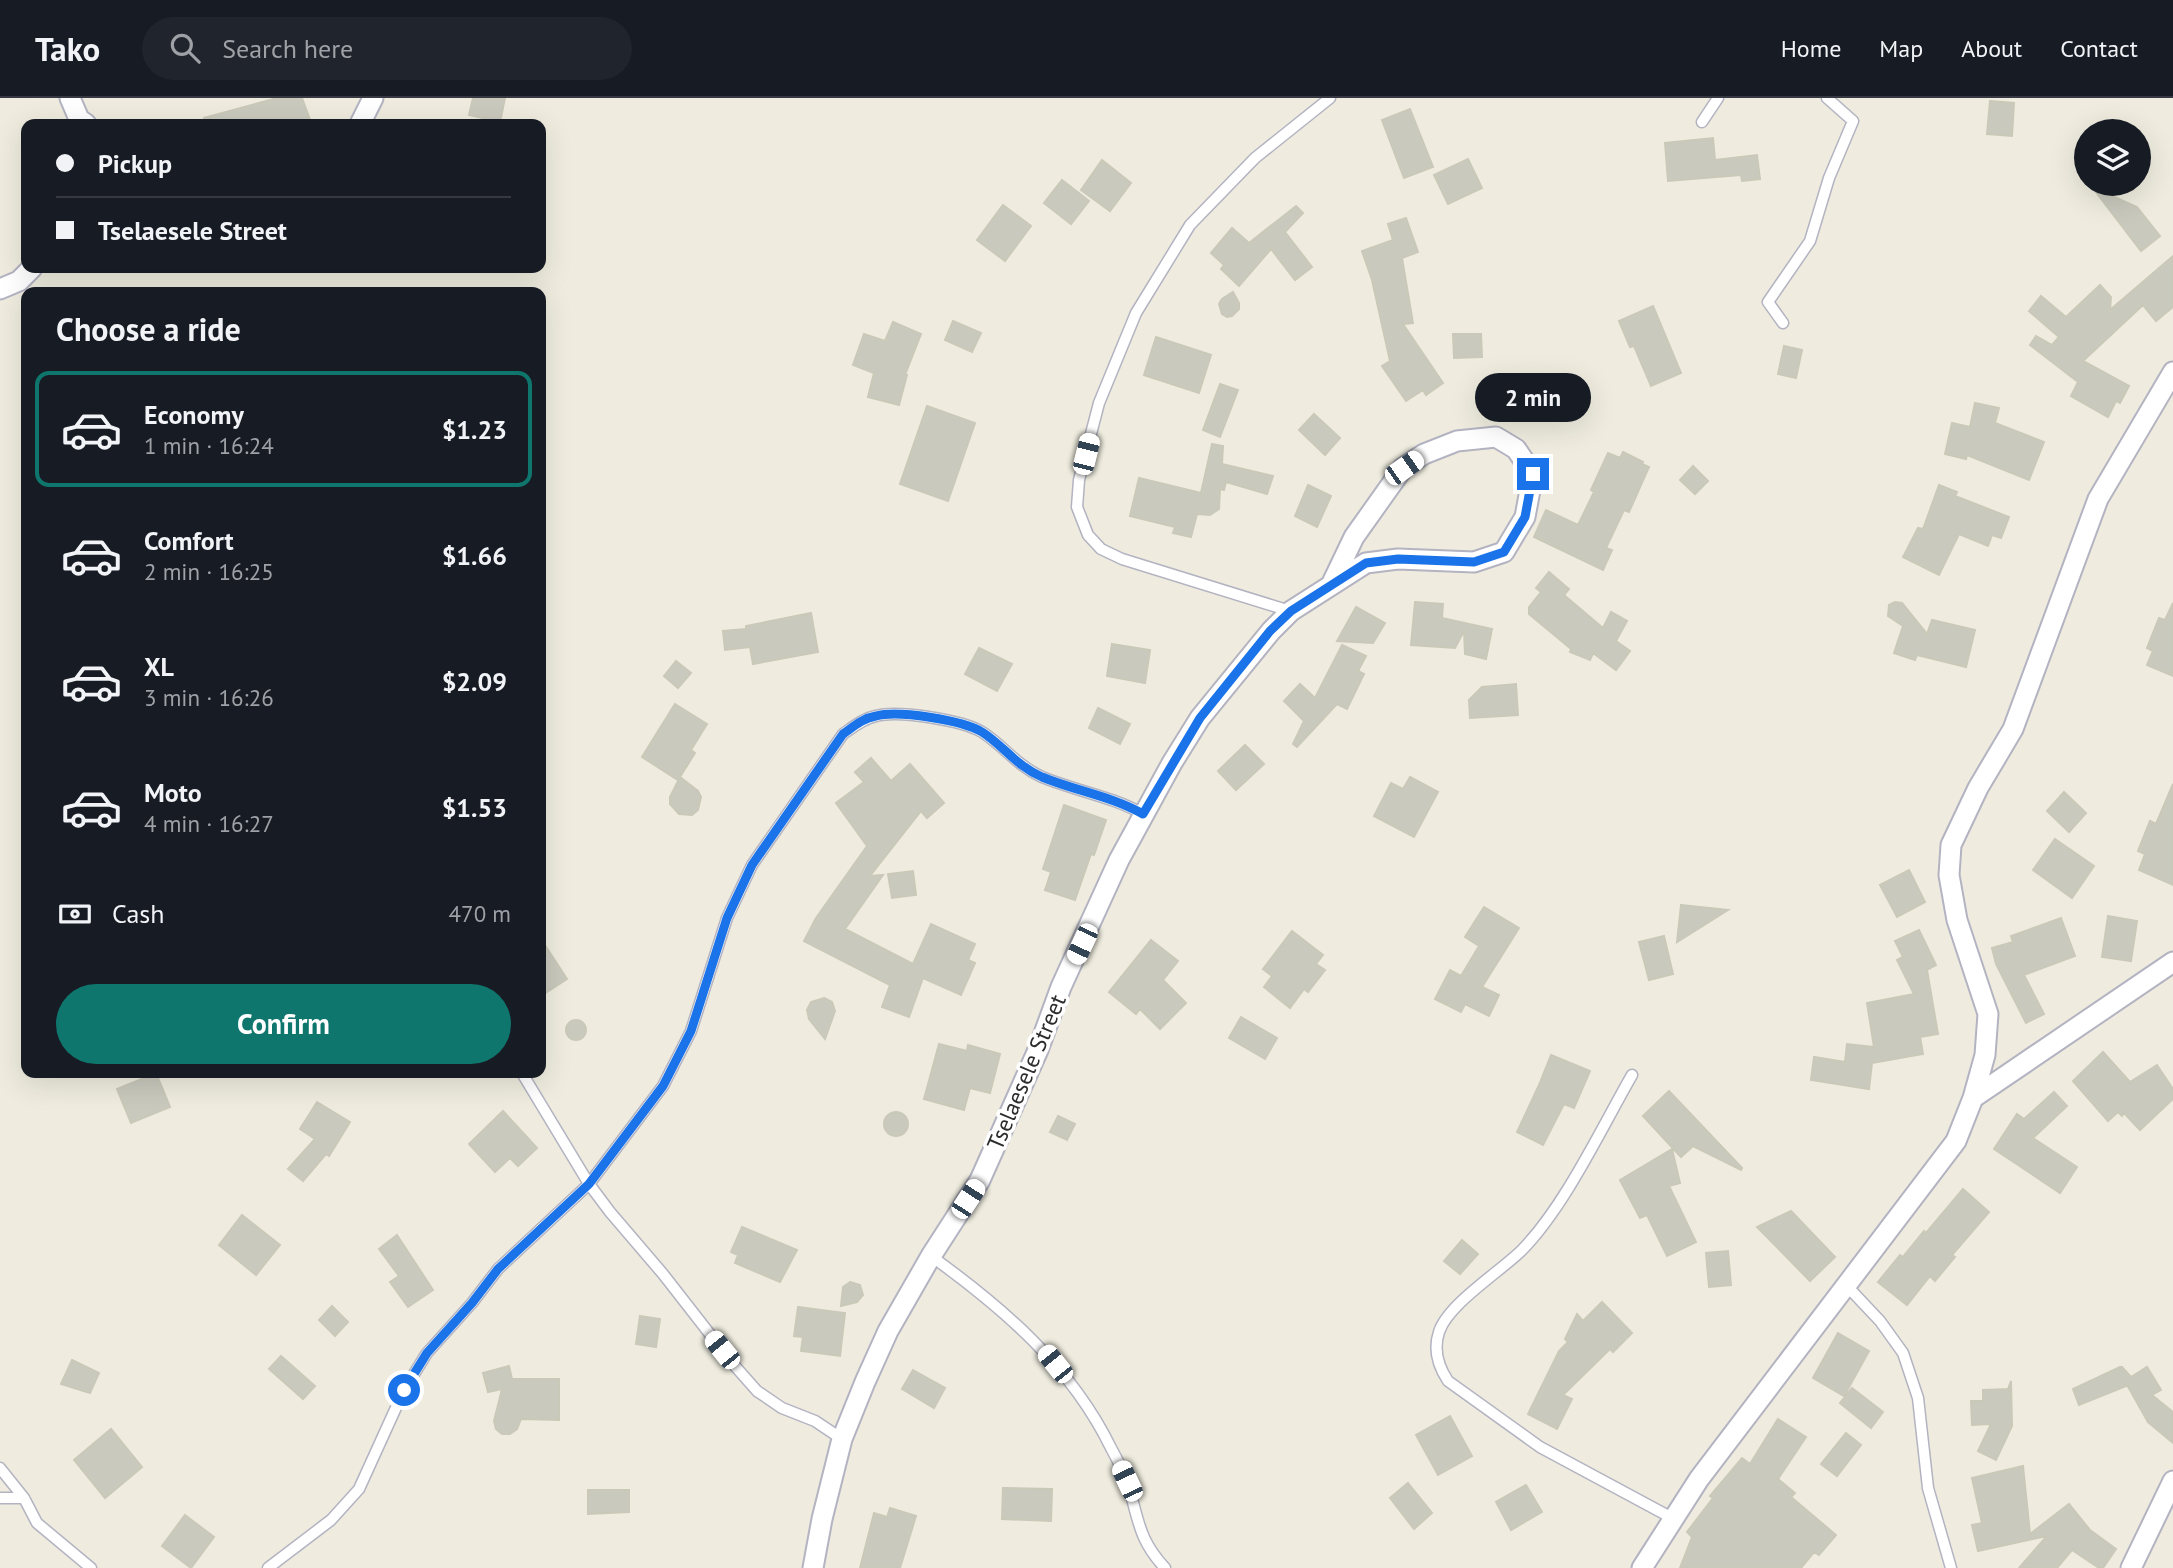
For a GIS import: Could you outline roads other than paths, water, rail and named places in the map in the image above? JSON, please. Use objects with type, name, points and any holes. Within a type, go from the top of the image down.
[{"type":"street","points":[[70,98],[79,119]]},
{"type":"street","points":[[362,119],[373,98]]},
{"type":"street","points":[[0,289],[19,281],[27,273]]},
{"type":"street","points":[[1642,1568],[1699,1479],[1956,1141],[1986,1055],[1988,1014],[1957,920],[1949,875],[1951,845],[1979,788],[2013,730],[2098,499],[2173,372]]},
{"type":"street","name":"Tselaesele Street","points":[[813,1568],[842,1439],[888,1331],[931,1256],[980,1180],[1038,1050],[1061,987],[1119,859],[1200,718],[1270,631],[1291,611],[1366,563],[1398,559],[1474,562],[1504,552],[1525,517],[1533,474],[1516,449],[1496,437],[1457,441],[1424,454],[1404,468],[1354,537],[1332,583]]},
{"type":"street","points":[[1973,1098],[2173,962]]},
{"type":"street","points":[[2131,1568],[2173,1481]]},
{"type":"lane","points":[[1291,611],[1122,559],[1101,549],[1088,535],[1077,507],[1079,480],[1099,402],[1136,313],[1190,225],[1255,158],[1330,98]]},
{"type":"lane","points":[[1702,122],[1718,98]]},
{"type":"lane","points":[[1783,323],[1768,302],[1810,241],[1829,178],[1853,121],[1827,98]]},
{"type":"lane","points":[[268,1568],[331,1520],[359,1489],[404,1390],[427,1353],[498,1269],[589,1184],[663,1086],[691,1031],[727,918],[752,865],[843,734],[859,722],[877,715],[913,716],[957,722],[982,732],[1021,766],[1041,776],[1122,802],[1143,814]]},
{"type":"lane","points":[[1632,1074],[1558,1203],[1522,1249],[1452,1311],[1439,1330],[1436,1350],[1439,1368],[1448,1381],[1540,1447],[1674,1519]]},
{"type":"lane","points":[[525,1078],[589,1184],[757,1391],[782,1408],[815,1421],[842,1439]]},
{"type":"lane","points":[[931,1256],[972,1286],[1034,1340],[1093,1414],[1127,1481],[1134,1515],[1149,1551],[1165,1568]]},
{"type":"lane","points":[[1846,1285],[1880,1321],[1902,1353],[1919,1398],[1927,1488],[1951,1568]]},
{"type":"lane","points":[[0,1468],[24,1498],[37,1523],[90,1568]]},
{"type":"lane","points":[[0,1498],[24,1498]]}]
